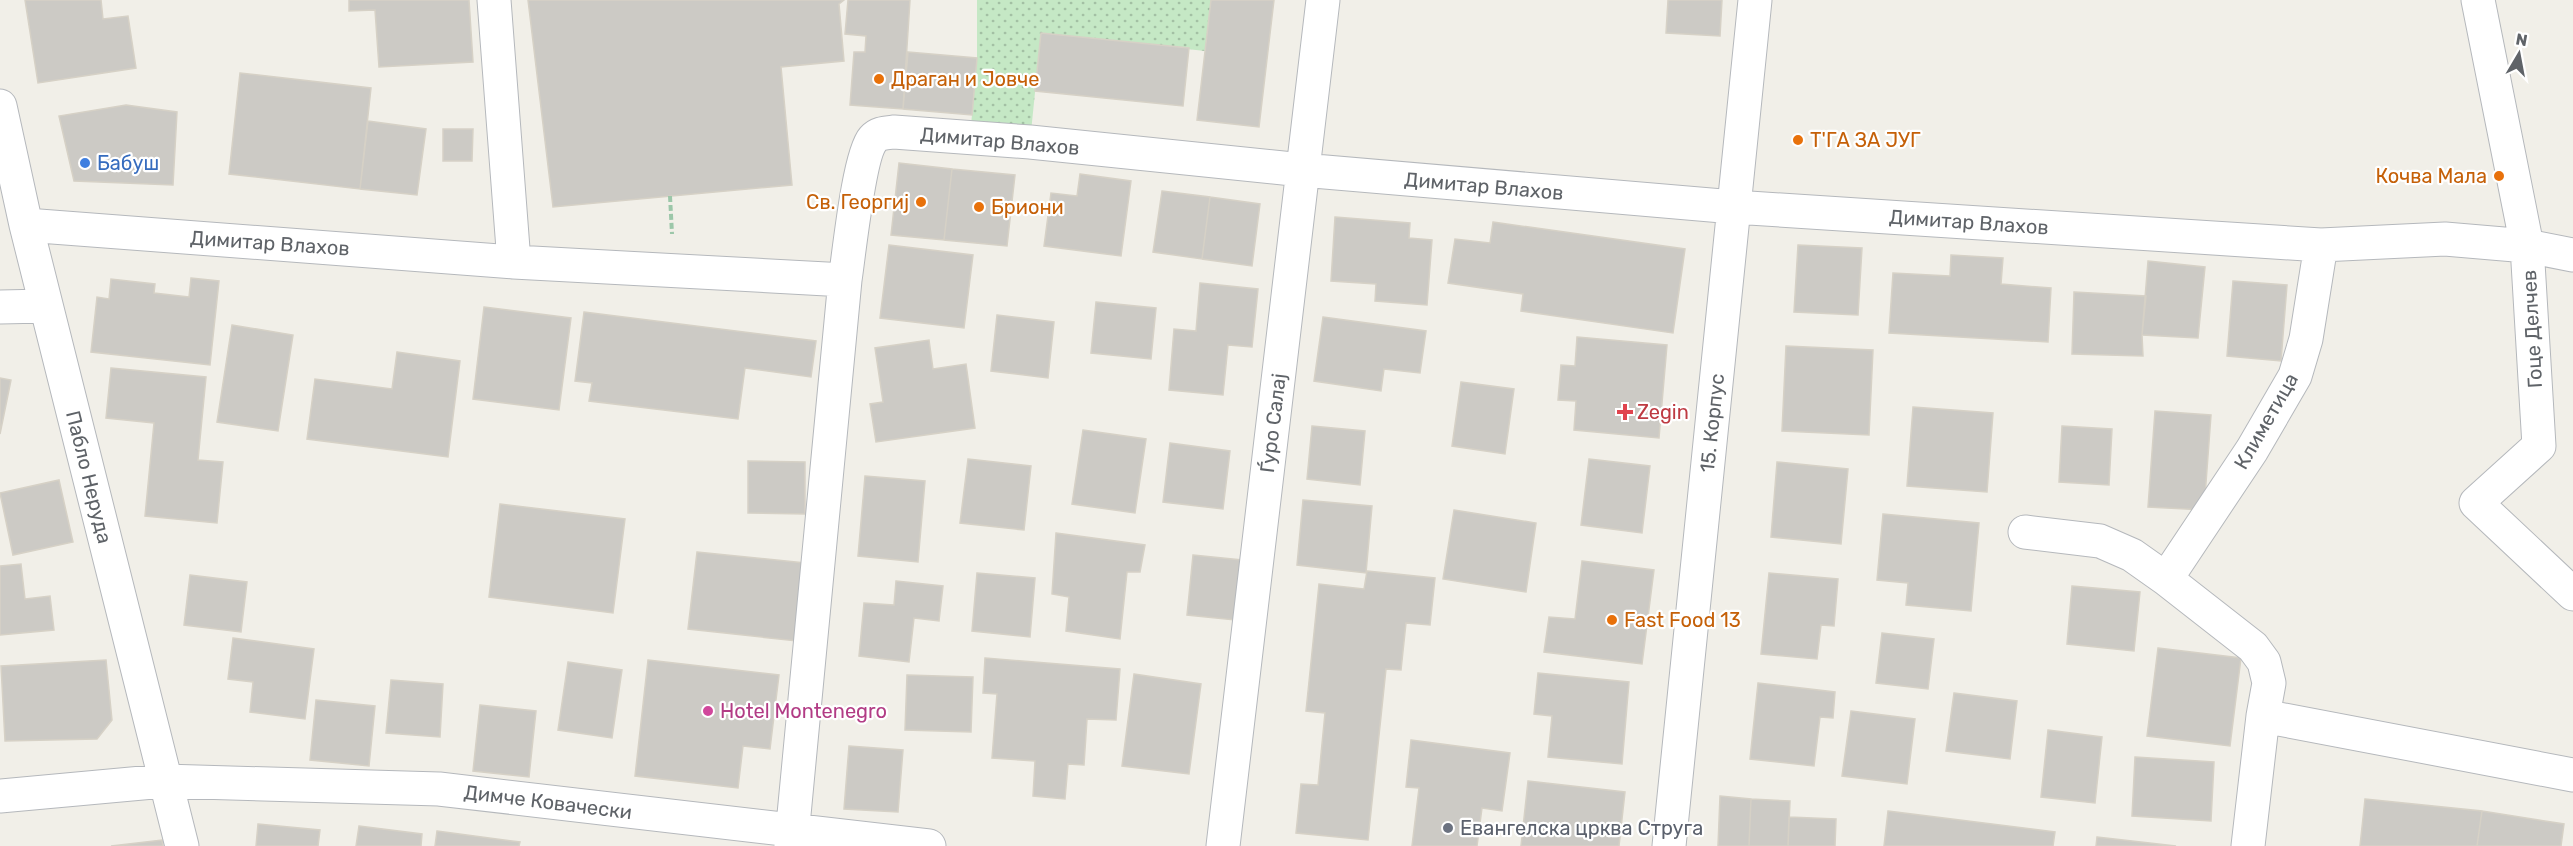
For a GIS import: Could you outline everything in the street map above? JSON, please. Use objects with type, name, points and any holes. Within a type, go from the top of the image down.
[{"type":"street","points":[[494,0],[514,262]]},
{"type":"street","name":"Ѓуро Салај","points":[[1223,846],[1323,0]]},
{"type":"street","name":"15. Корпус","points":[[1669,846],[1755,0]]},
{"type":"street","name":"Гоце Делчев","points":[[2478,0],[2527,246],[2539,446],[2476,503],[2573,594]]},
{"type":"street","name":"Пабло Неруда","points":[[0,106],[26,225],[182,846]]},
{"type":"street","name":"Димитар Влахов","points":[[26,225],[514,262],[845,280],[864,157],[874,137],[883,133],[1020,141],[1302,170],[1734,207],[2321,245],[2445,239],[2527,246],[2573,255]]},
{"type":"street","name":"Климетица","points":[[2166,579],[2252,450],[2295,376],[2306,339],[2321,245]]},
{"type":"street","points":[[791,838],[845,280]]},
{"type":"street","points":[[0,307],[46,306]]},
{"type":"street","points":[[2025,532],[2100,541],[2132,555],[2253,647],[2264,662],[2269,683],[2248,846]]},
{"type":"street","points":[[2263,716],[2573,775]]},
{"type":"street","name":"Димче Ковачески","points":[[0,796],[164,781],[439,789],[791,838],[929,846]]},
{"type":"green space","points":[[977,0],[1211,0],[1205,51],[1041,33],[1030,142],[970,137],[977,58]]},
{"type":"building","points":[[25,0],[101,0],[103,19],[128,16],[136,68],[38,83]]},
{"type":"building","points":[[349,0],[469,0],[473,62],[379,67],[375,10],[349,11]]},
{"type":"building","points":[[528,0],[844,0],[839,4],[844,61],[781,67],[792,185],[553,207]]},
{"type":"building","name":"Драган и Јовче","points":[[848,0],[910,0],[903,109],[850,105],[854,52],[865,52],[866,36],[845,34]]},
{"type":"building","points":[[1211,0],[1274,0],[1259,127],[1197,120]]},
{"type":"building","points":[[1668,0],[1722,0],[1720,36],[1666,33]]},
{"type":"building","points":[[1041,33],[1189,48],[1183,106],[1035,91]]},
{"type":"building","points":[[908,52],[977,58],[972,115],[903,109]]},
{"type":"building","points":[[240,73],[371,88],[360,189],[229,174]]},
{"type":"building","points":[[126,105],[177,112],[173,185],[74,181],[59,116]]},
{"type":"building","points":[[368,121],[426,129],[417,195],[360,189]]},
{"type":"building","points":[[443,129],[473,129],[472,161],[443,161]]},
{"type":"building","name":"Св. Георгиј","points":[[899,163],[952,169],[944,240],[891,235]]},
{"type":"building","name":"Бриони","points":[[952,169],[1015,175],[1007,246],[944,240]]},
{"type":"building","points":[[1080,174],[1131,181],[1121,256],[1044,246],[1051,193],[1077,196]]},
{"type":"building","points":[[1162,191],[1210,197],[1202,259],[1153,252]]},
{"type":"building","points":[[1210,197],[1260,204],[1252,266],[1202,259]]},
{"type":"building","points":[[1335,217],[1410,223],[1409,238],[1432,240],[1427,305],[1375,301],[1376,284],[1331,281]]},
{"type":"building","points":[[1493,222],[1685,249],[1673,333],[1521,311],[1523,294],[1448,283],[1455,239],[1490,243]]},
{"type":"building","points":[[889,245],[973,255],[964,328],[880,318]]},
{"type":"building","points":[[1798,245],[1862,248],[1858,315],[1794,312]]},
{"type":"building","points":[[1951,255],[2003,258],[2001,284],[2051,288],[2048,342],[1889,333],[1893,273],[1950,276]]},
{"type":"building","points":[[2148,261],[2205,267],[2198,338],[2142,335]]},
{"type":"building","points":[[191,278],[219,281],[210,365],[91,352],[97,297],[109,299],[111,279],[155,284],[154,293],[189,297]]},
{"type":"building","points":[[2233,281],[2287,285],[2281,361],[2227,356]]},
{"type":"building","points":[[1200,283],[1258,289],[1252,347],[1228,345],[1223,395],[1169,390],[1174,329],[1196,331]]},
{"type":"building","points":[[2074,292],[2146,296],[2142,335],[2143,356],[2072,354]]},
{"type":"building","points":[[1096,302],[1156,308],[1151,359],[1091,353]]},
{"type":"building","points":[[484,307],[571,318],[559,410],[473,399]]},
{"type":"building","points":[[584,312],[816,341],[811,377],[745,368],[738,419],[589,401],[592,383],[575,381]]},
{"type":"building","points":[[997,315],[1054,322],[1048,378],[991,371]]},
{"type":"building","points":[[1323,317],[1426,331],[1420,373],[1384,369],[1381,391],[1314,381]]},
{"type":"building","points":[[232,325],[293,335],[278,431],[217,422]]},
{"type":"building","points":[[1577,337],[1667,345],[1659,438],[1574,430],[1576,401],[1558,400],[1561,365],[1575,366]]},
{"type":"building","points":[[929,340],[933,369],[966,364],[975,428],[876,442],[870,404],[883,402],[875,348]]},
{"type":"building","points":[[1786,346],[1873,350],[1869,435],[1782,431]]},
{"type":"building","points":[[397,352],[460,361],[448,457],[307,439],[315,379],[392,389]]},
{"type":"building","points":[[111,368],[206,377],[198,460],[223,462],[217,523],[145,516],[154,423],[106,418]]},
{"type":"building","points":[[0,378],[11,380],[0,434]]},
{"type":"building","points":[[1461,382],[1514,389],[1505,454],[1452,446]]},
{"type":"building","points":[[1913,407],[1993,413],[1987,492],[1907,486]]},
{"type":"building","points":[[2155,411],[2211,415],[2204,510],[2148,507]]},
{"type":"building","points":[[1312,426],[1365,431],[1360,485],[1307,479]]},
{"type":"building","points":[[2062,426],[2112,429],[2109,485],[2059,482]]},
{"type":"building","points":[[1083,430],[1146,439],[1135,513],[1072,504]]},
{"type":"building","points":[[1170,443],[1230,451],[1223,509],[1163,502]]},
{"type":"building","points":[[968,459],[1031,466],[1024,530],[960,523]]},
{"type":"building","points":[[1589,459],[1650,466],[1642,533],[1581,525]]},
{"type":"building","points":[[748,461],[805,462],[805,514],[748,513]]},
{"type":"building","points":[[1777,462],[1848,469],[1841,544],[1771,537]]},
{"type":"building","points":[[865,476],[925,481],[918,562],[858,556]]},
{"type":"building","points":[[59,480],[73,542],[13,555],[0,493]]},
{"type":"building","points":[[1303,500],[1372,506],[1366,573],[1297,565]]},
{"type":"building","points":[[500,504],[625,519],[613,613],[489,597]]},
{"type":"building","points":[[1454,510],[1536,523],[1526,592],[1443,579]]},
{"type":"building","points":[[1883,514],[1979,523],[1971,611],[1906,605],[1908,583],[1877,580]]},
{"type":"building","points":[[1056,533],[1145,545],[1140,572],[1127,572],[1120,639],[1066,631],[1069,597],[1052,594]]},
{"type":"building","points":[[697,552],[805,563],[797,641],[688,629]]},
{"type":"building","points":[[1193,555],[1242,560],[1235,620],[1187,615]]},
{"type":"building","points":[[1582,561],[1654,570],[1642,664],[1544,652],[1549,617],[1575,619]]},
{"type":"building","points":[[21,564],[25,599],[50,596],[54,630],[0,635],[0,566]]},
{"type":"building","points":[[1367,571],[1435,578],[1430,625],[1406,623],[1401,670],[1386,669],[1368,840],[1296,833],[1301,784],[1318,785],[1325,713],[1306,711],[1319,584],[1364,589]]},
{"type":"building","points":[[977,573],[1035,578],[1030,637],[972,631]]},
{"type":"building","points":[[1769,573],[1838,579],[1834,626],[1821,625],[1817,659],[1761,654]]},
{"type":"building","points":[[190,575],[247,582],[241,632],[184,625]]},
{"type":"building","points":[[896,581],[943,586],[939,621],[914,618],[909,662],[859,656],[864,603],[894,605]]},
{"type":"building","points":[[2072,586],[2140,592],[2134,651],[2067,644]]},
{"type":"building","points":[[1882,633],[1934,639],[1928,689],[1876,683]]},
{"type":"building","points":[[233,638],[314,649],[305,719],[250,712],[253,682],[228,679]]},
{"type":"building","points":[[2158,648],[2241,658],[2230,746],[2147,736]]},
{"type":"building","points":[[985,658],[1120,669],[1116,720],[1087,719],[1084,765],[1068,764],[1065,799],[1033,796],[1035,761],[992,758],[997,694],[983,693]]},
{"type":"building","points":[[106,660],[112,720],[97,739],[5,741],[1,666]]},
{"type":"building","name":"Hotel Montenegro","points":[[648,660],[779,675],[770,749],[743,746],[738,788],[635,776]]},
{"type":"building","points":[[568,662],[622,670],[612,738],[558,730]]},
{"type":"building","points":[[1538,673],[1629,682],[1622,764],[1548,757],[1552,716],[1534,714]]},
{"type":"building","points":[[1134,674],[1201,684],[1189,774],[1122,766]]},
{"type":"building","points":[[907,675],[973,677],[971,732],[905,730]]},
{"type":"building","points":[[391,680],[443,684],[440,737],[386,733]]},
{"type":"building","points":[[1758,683],[1835,692],[1833,718],[1820,717],[1814,766],[1750,759]]},
{"type":"building","points":[[1954,693],[2017,701],[2010,759],[1946,751]]},
{"type":"building","points":[[316,700],[375,706],[369,766],[310,760]]},
{"type":"building","points":[[480,705],[536,711],[529,777],[473,771]]},
{"type":"building","points":[[1851,711],[1915,719],[1907,784],[1842,776]]},
{"type":"building","points":[[2048,730],[2102,737],[2095,803],[2041,797]]},
{"type":"building","points":[[1411,740],[1510,753],[1502,811],[1482,808],[1477,846],[1412,846],[1419,788],[1406,787]]},
{"type":"building","points":[[849,746],[903,750],[898,812],[844,809]]},
{"type":"building","points":[[2135,757],[2214,762],[2211,821],[2132,816]]},
{"type":"building","points":[[1528,781],[1625,792],[1619,846],[1521,846]]},
{"type":"building","points":[[1720,796],[1751,799],[1749,846],[1718,846]]},
{"type":"building","points":[[1751,799],[1790,801],[1788,846],[1749,846]]},
{"type":"building","points":[[2365,799],[2482,811],[2477,846],[2360,846]]},
{"type":"building","points":[[1888,811],[2055,832],[2053,846],[1884,846]]},
{"type":"building","points":[[2482,811],[2564,824],[2561,846],[2477,846]]},
{"type":"building","points":[[1789,817],[1836,819],[1835,846],[1788,846]]},
{"type":"building","points":[[258,824],[320,830],[318,846],[256,846]]},
{"type":"building","points":[[359,826],[422,834],[421,846],[356,846]]},
{"type":"building","points":[[437,831],[520,842],[519,846],[435,846]]},
{"type":"building","points":[[2097,837],[2176,846],[2096,846]]},
{"type":"building","points":[[162,840],[163,846],[111,846]]},
{"type":"place","name":"Драган и Јовче","points":[[879,79]]},
{"type":"place","name":"Т'ГА ЗА ЈУГ","points":[[1798,140]]},
{"type":"place","name":"Бабуш","points":[[85,163]]},
{"type":"place","name":"Кочва Мала","points":[[2499,176]]},
{"type":"place","name":"Св. Георгиј","points":[[921,202]]},
{"type":"place","name":"Бриони","points":[[979,207]]},
{"type":"place","name":"Zegin","points":[[1625,412]]},
{"type":"place","name":"Fast Food 13","points":[[1612,620]]},
{"type":"place","name":"Hotel Montenegro","points":[[708,711]]},
{"type":"place","name":"Евангелска црква Струга","points":[[1448,828]]}]
